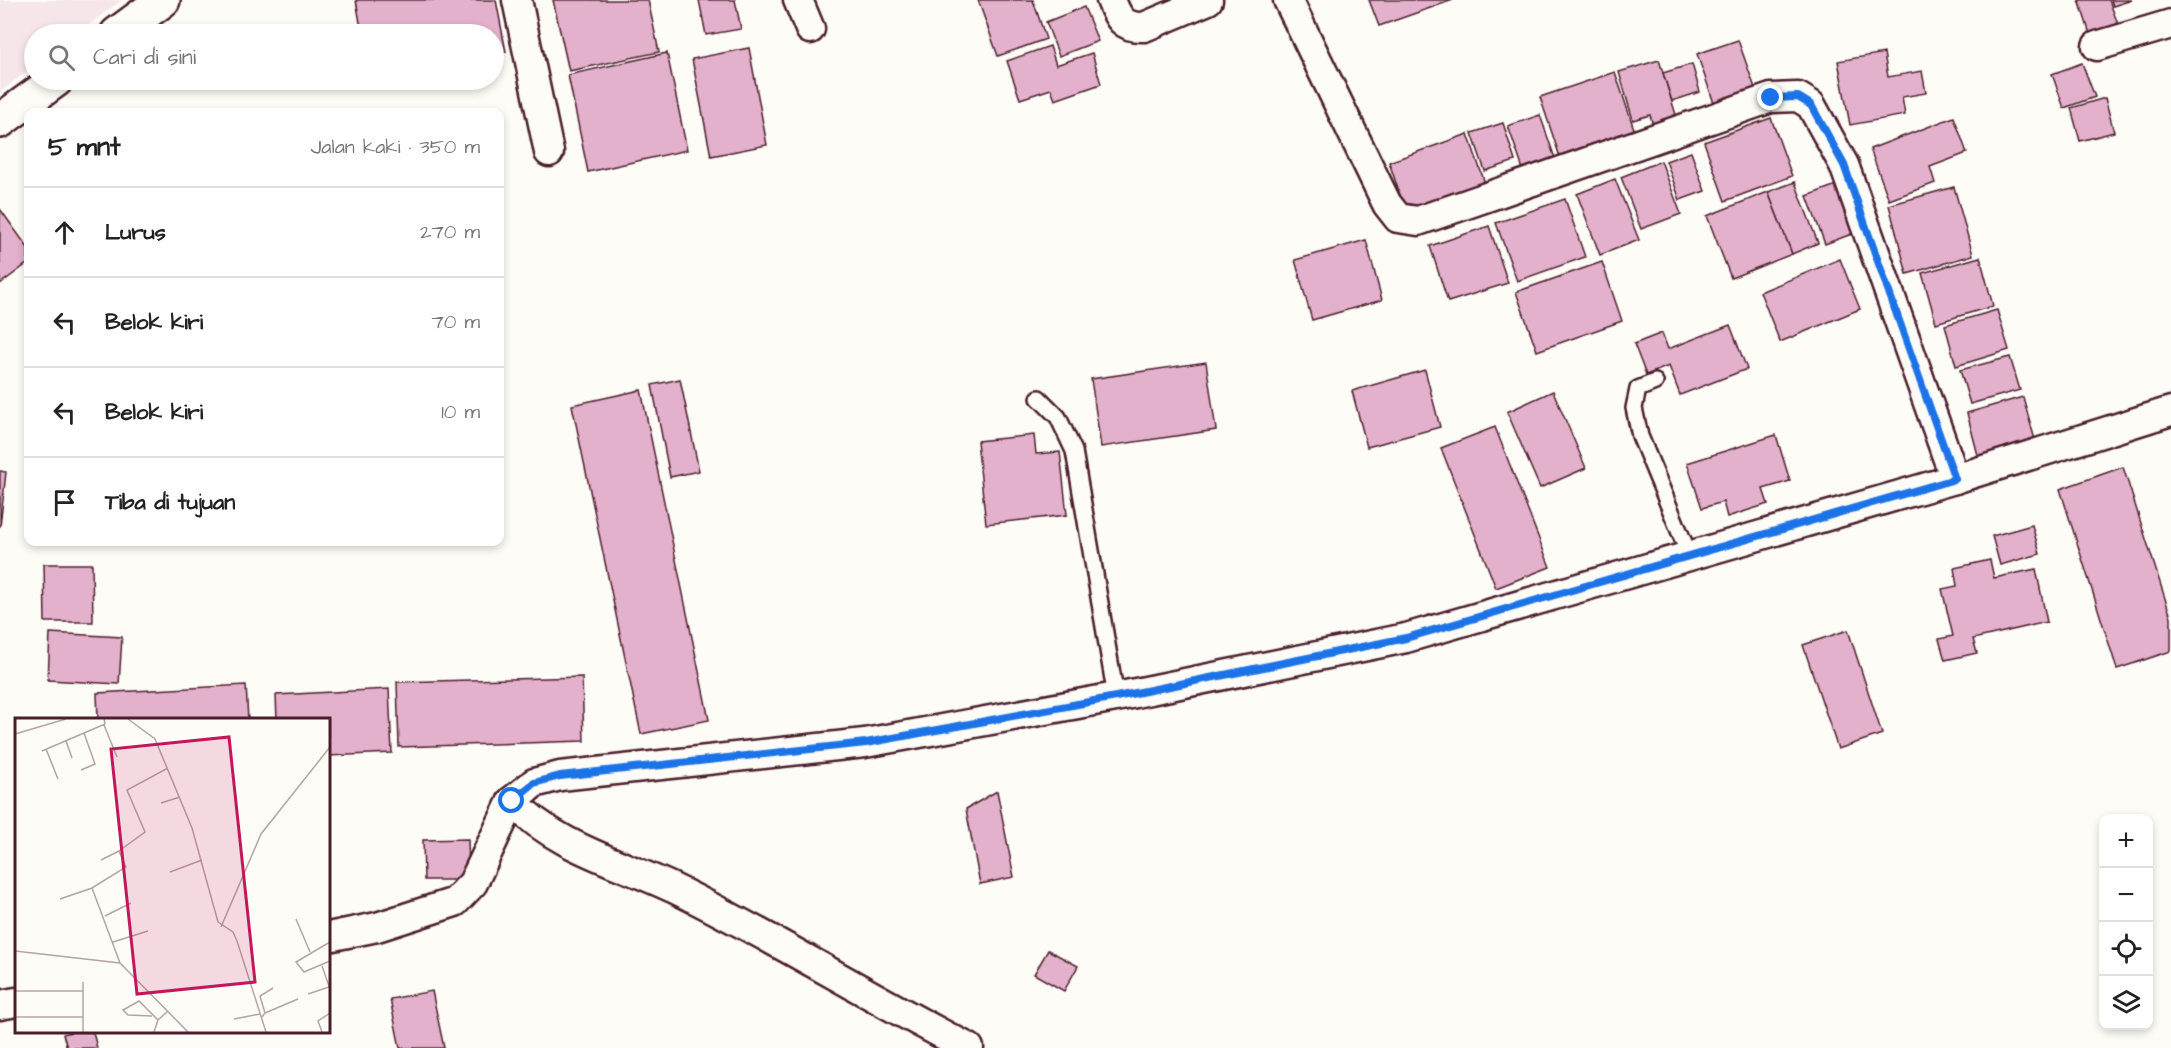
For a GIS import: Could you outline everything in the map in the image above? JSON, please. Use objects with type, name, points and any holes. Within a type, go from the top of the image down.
[{"type":"main road","points":[[131,24],[163,0]]},
{"type":"main road","points":[[0,121],[42,90]]},
{"type":"street","points":[[517,0],[549,152]]},
{"type":"street","points":[[798,0],[810,28]]},
{"type":"street","points":[[1111,0],[1117,16],[1133,27],[1144,27],[1208,0]]},
{"type":"street","points":[[1288,0],[1387,204],[1398,218],[1418,221],[1771,98],[1798,97],[1811,105],[1844,165],[1955,479]]},
{"type":"street","points":[[2097,46],[2171,24]]},
{"type":"street","points":[[330,937],[377,927],[455,902],[473,882],[512,801],[534,783],[560,776],[866,743],[1116,697],[1406,638],[1955,479],[2171,411]]},
{"type":"street","points":[[512,801],[527,816],[567,843],[674,889],[783,945],[895,1010],[969,1048]]},
{"type":"street","points":[[0,1005],[15,1002]]},
{"type":"lane","points":[[1655,382],[1638,389],[1634,408],[1640,436],[1690,557]]},
{"type":"lane","points":[[1039,398],[1058,417],[1074,451],[1116,697]]},
{"type":"shaded area","points":[[0,0],[122,0],[90,24],[24,24],[24,74],[0,92]]},
{"type":"building","points":[[356,0],[496,0],[501,24],[360,24]]},
{"type":"building","points":[[553,0],[648,0],[659,52],[569,71]]},
{"type":"building","points":[[699,0],[735,0],[741,29],[706,35]]},
{"type":"building","points":[[978,0],[1033,0],[1046,39],[998,56]]},
{"type":"building","points":[[1369,0],[1453,0],[1379,26]]},
{"type":"building","points":[[2079,0],[2109,0],[2118,24],[2090,34]]},
{"type":"building","points":[[2111,0],[2132,0],[2113,6]]},
{"type":"building","points":[[1084,7],[1098,41],[1059,56],[1046,22]]},
{"type":"building","points":[[1738,40],[1755,88],[1714,103],[1697,54]]},
{"type":"building","points":[[1050,46],[1056,65],[1092,53],[1101,84],[1055,100],[1051,89],[1020,99],[1007,61]]},
{"type":"building","points":[[749,48],[767,145],[711,156],[692,59]]},
{"type":"building","points":[[667,53],[687,150],[588,172],[568,75]]},
{"type":"building","points":[[1884,53],[1888,77],[1922,71],[1926,93],[1902,97],[1905,115],[1850,125],[1838,61]]},
{"type":"building","points":[[1659,60],[1677,118],[1653,125],[1650,115],[1633,120],[1619,72]]},
{"type":"building","points":[[2082,63],[2095,97],[2064,108],[2052,74]]},
{"type":"building","points":[[1692,64],[1700,92],[1672,101],[1663,73]]},
{"type":"building","points":[[1615,72],[1636,135],[1561,160],[1540,97]]},
{"type":"building","points":[[2105,98],[2114,132],[2080,141],[2071,108]]},
{"type":"building","points":[[1540,115],[1558,167],[1526,178],[1508,126]]},
{"type":"building","points":[[1954,117],[1967,153],[1930,167],[1935,183],[1889,200],[1870,149]]},
{"type":"building","points":[[1771,118],[1792,176],[1725,201],[1704,142]]},
{"type":"building","points":[[1503,123],[1515,161],[1485,171],[1472,133]]},
{"type":"building","points":[[1468,134],[1487,189],[1407,216],[1389,162]]},
{"type":"building","points":[[1691,152],[1705,191],[1680,200],[1666,161]]},
{"type":"building","points":[[1661,161],[1681,214],[1641,229],[1621,177]]},
{"type":"building","points":[[1615,179],[1639,240],[1600,255],[1577,194]]},
{"type":"building","points":[[1795,182],[1818,243],[1792,254],[1768,192]]},
{"type":"building","points":[[1839,184],[1857,232],[1825,244],[1807,196]]},
{"type":"building","points":[[1954,187],[1973,255],[1907,274],[1889,205]]},
{"type":"building","points":[[1768,192],[1792,254],[1731,278],[1707,216]]},
{"type":"building","points":[[1565,199],[1585,257],[1517,281],[1496,223]]},
{"type":"building","points":[[0,209],[24,242],[24,266],[0,284]]},
{"type":"building","points":[[1489,226],[1508,283],[1448,302],[1430,246]]},
{"type":"building","points":[[1366,240],[1382,300],[1312,320],[1295,260]]},
{"type":"building","points":[[1980,257],[1993,306],[1936,323],[1922,273]]},
{"type":"building","points":[[1840,259],[1860,309],[1780,342],[1760,292]]},
{"type":"building","points":[[1602,262],[1622,321],[1537,351],[1516,292]]},
{"type":"building","points":[[1997,310],[2009,350],[1956,366],[1945,325]]},
{"type":"building","points":[[1730,325],[1747,369],[1680,395],[1669,366],[1646,375],[1634,344],[1662,333],[1668,349]]},
{"type":"building","points":[[2010,357],[2020,390],[1970,404],[1960,370]]},
{"type":"building","points":[[1206,362],[1216,430],[1101,447],[1091,379]]},
{"type":"building","points":[[1425,370],[1440,427],[1367,447],[1352,391]]},
{"type":"building","points":[[680,379],[699,471],[670,477],[652,385]]},
{"type":"building","points":[[641,390],[709,720],[641,734],[572,405]]},
{"type":"building","points":[[1553,391],[1586,468],[1540,488],[1507,412]]},
{"type":"building","points":[[2023,397],[2037,447],[1980,463],[1967,413]]},
{"type":"building","points":[[1495,427],[1550,567],[1496,588],[1441,448]]},
{"type":"building","points":[[1034,435],[1036,454],[1060,452],[1067,515],[986,524],[977,441]]},
{"type":"building","points":[[1776,435],[1790,481],[1763,489],[1768,504],[1727,517],[1723,502],[1702,508],[1687,463]]},
{"type":"building","points":[[2123,467],[2171,617],[2171,651],[2117,669],[2060,489]]},
{"type":"building","points":[[0,471],[6,472],[0,527]]},
{"type":"building","points":[[2032,525],[2040,554],[2000,565],[1992,536]]},
{"type":"building","points":[[1990,560],[1994,578],[2036,569],[2047,622],[1973,639],[1977,653],[1945,660],[1939,639],[1953,636],[1942,589],[1957,586],[1954,568]]},
{"type":"building","points":[[44,564],[92,564],[93,622],[45,622]]},
{"type":"building","points":[[1848,630],[1882,734],[1838,749],[1803,645]]},
{"type":"building","points":[[50,633],[122,637],[119,684],[48,680]]},
{"type":"building","points":[[582,677],[584,741],[399,747],[397,682]]},
{"type":"building","points":[[246,685],[248,718],[98,718],[97,693]]},
{"type":"building","points":[[389,689],[392,753],[330,756],[330,718],[277,718],[276,695]]},
{"type":"building","points":[[997,791],[1014,877],[980,884],[966,809]]},
{"type":"building","points":[[468,839],[469,880],[424,880],[423,840]]},
{"type":"building","points":[[1048,950],[1078,966],[1064,991],[1034,974]]},
{"type":"building","points":[[432,991],[444,1048],[400,1048],[390,999]]},
{"type":"building","points":[[93,1033],[97,1048],[67,1048],[63,1034]]},
{"type":"route","points":[[512,801],[534,783],[560,776],[866,743],[1116,697],[1406,638],[1955,479],[1844,165],[1811,105],[1798,97],[1771,98]]}]
